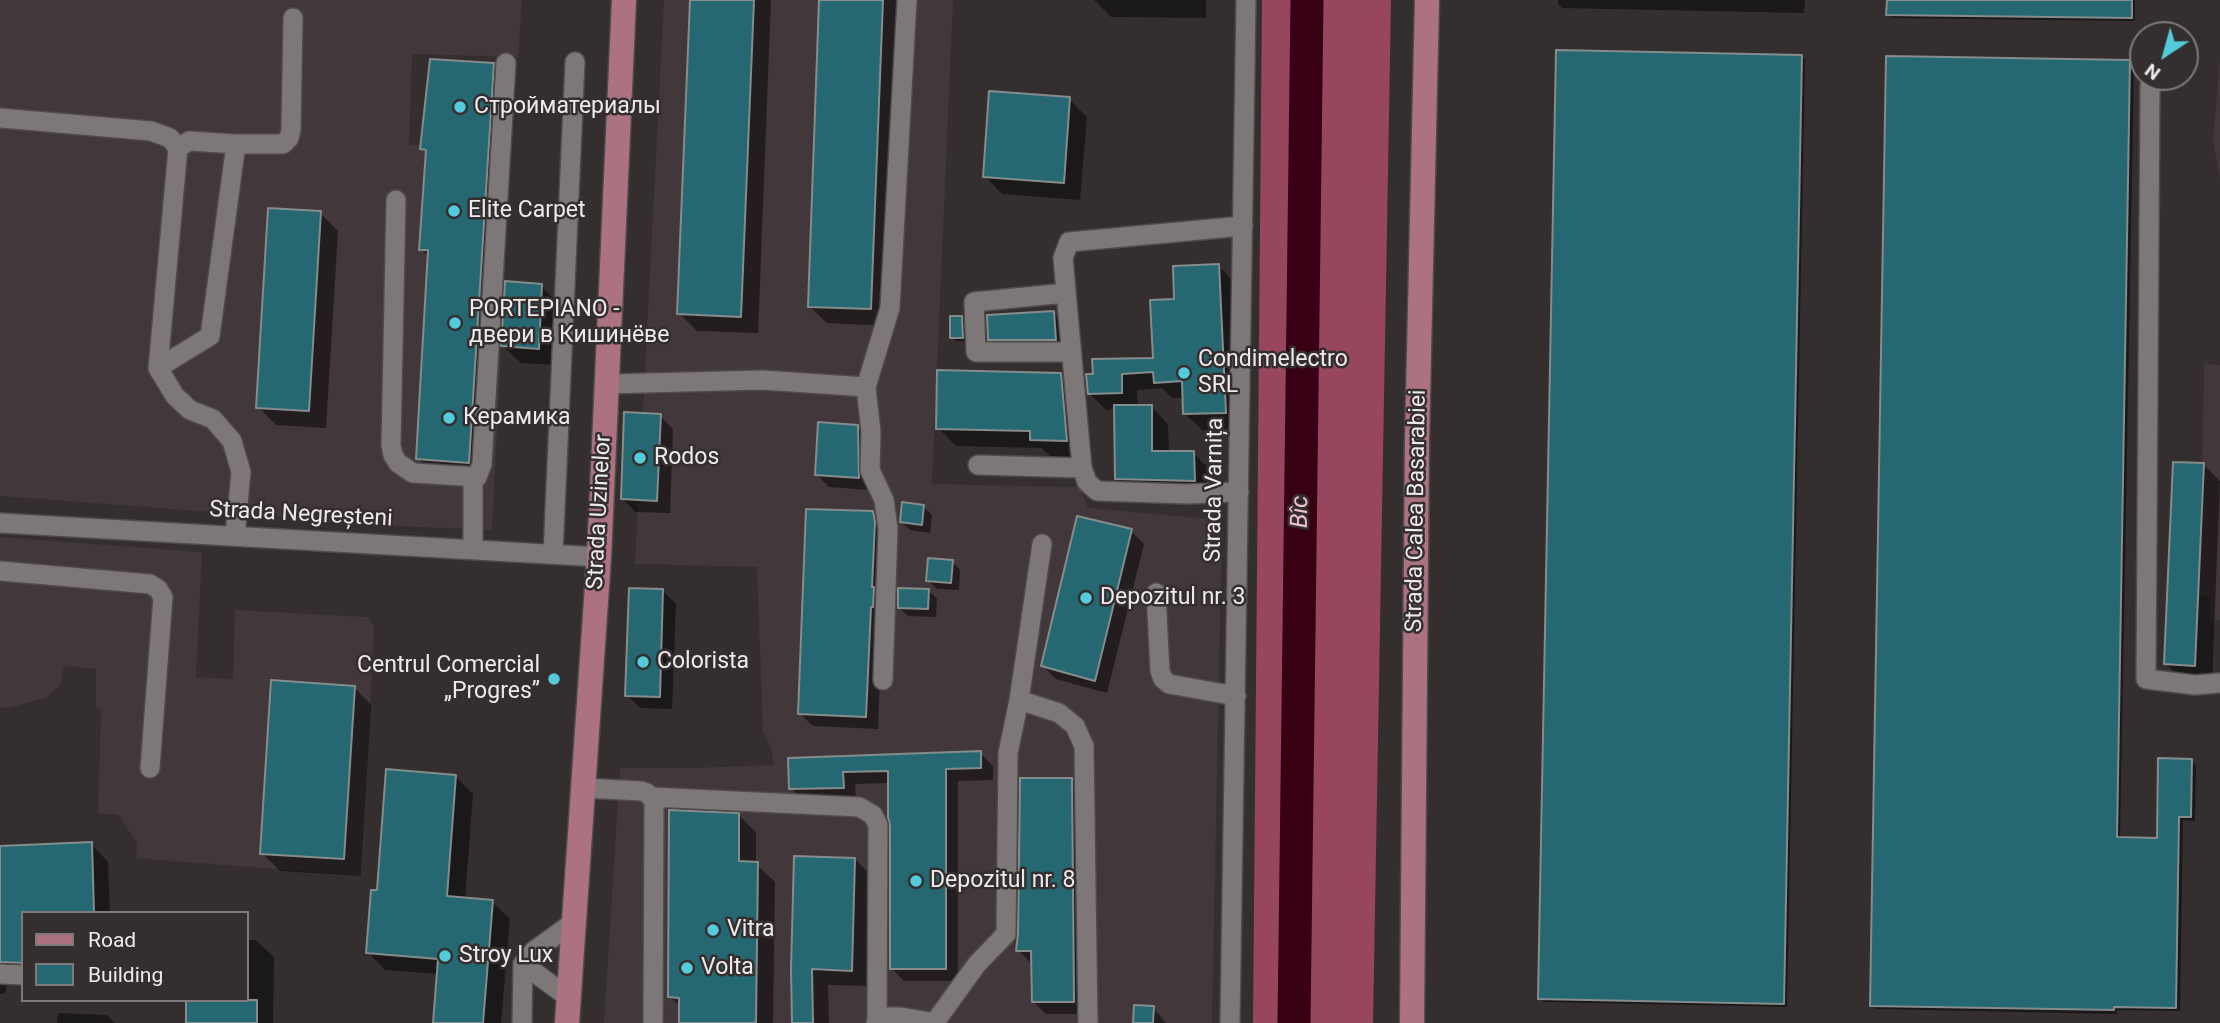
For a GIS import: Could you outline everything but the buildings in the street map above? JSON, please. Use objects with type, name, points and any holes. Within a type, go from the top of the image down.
[{"type":"main road","name":"Strada Uzinelor","points":[[567,1023],[599,556],[624,0]]},
{"type":"main road","name":"Strada Calea Basarabiei","points":[[1412,1023],[1418,427],[1427,0]]},
{"type":"street","points":[[883,680],[888,529],[884,500],[870,470],[871,432],[866,387],[890,308],[907,0]]},
{"type":"street","name":"Strada Varnița","points":[[1230,1023],[1246,0]]},
{"type":"street","points":[[178,148],[189,141],[284,144],[291,130],[293,18]]},
{"type":"street","points":[[553,554],[575,62]]},
{"type":"street","points":[[396,200],[391,445],[393,455],[398,463],[412,473],[473,478],[480,474],[482,464],[506,63]]},
{"type":"street","points":[[2150,91],[2146,680],[2195,685],[2220,683]]},
{"type":"street","points":[[0,118],[151,131],[170,138],[178,148],[158,368],[175,396],[190,410],[213,419],[232,441],[241,472],[235,536]]},
{"type":"street","points":[[158,368],[210,336],[236,144]]},
{"type":"street","points":[[1239,492],[1187,494],[1097,491],[1087,482],[1082,468],[1062,258],[1069,242],[1243,226]]},
{"type":"street","points":[[1066,293],[974,302],[976,352],[1071,352]]},
{"type":"street","points":[[607,384],[762,380],[866,387]]},
{"type":"street","points":[[978,465],[1082,468]]},
{"type":"street","points":[[473,478],[473,550]]},
{"type":"street","name":"Strada Negreșteni","points":[[0,523],[599,556]]},
{"type":"street","points":[[877,1023],[886,1017],[901,1017],[936,1023],[977,964],[1006,934],[1008,753],[1042,544]]},
{"type":"street","points":[[0,571],[150,584],[158,589],[163,597],[149,768]]},
{"type":"street","points":[[1156,593],[1160,671],[1163,679],[1169,684],[1236,696]]},
{"type":"street","points":[[1018,700],[1059,713],[1075,726],[1084,746],[1088,1023]]},
{"type":"street","points":[[583,789],[641,791],[652,797],[859,807],[873,815],[878,825],[877,1023]]},
{"type":"street","points":[[652,797],[653,1023]]},
{"type":"street","points":[[522,1023],[523,964],[534,951],[573,922]]},
{"type":"street","points":[[523,964],[568,997]]},
{"type":"street","points":[[0,974],[21,975]]},
{"type":"shaded area","points":[[0,0],[522,0],[518,57],[412,54],[409,145],[426,146],[419,250],[506,252],[492,530],[396,526],[0,496]]},
{"type":"shaded area","points":[[664,0],[953,0],[932,484],[1079,487],[1088,508],[1222,520],[1212,1023],[604,1023],[620,768],[773,765],[772,751],[763,732],[757,567],[635,564]]},
{"type":"shaded area","points":[[1262,0],[1391,0],[1373,1023],[1253,1023]]},
{"type":"shaded area","points":[[2220,59],[2220,179],[2213,142]]},
{"type":"shaded area","points":[[2204,364],[2220,365],[2220,620],[2209,621],[2211,598],[2200,596]]},
{"type":"shaded area","points":[[0,537],[202,552],[196,677],[233,679],[235,610],[368,617],[374,627],[362,876],[136,858],[137,842],[117,814],[98,814],[101,709],[96,708],[96,669],[64,666],[60,685],[46,698],[8,708],[0,707]]},
{"type":"waterway","name":"Bîc","points":[[1294,1023],[1307,0]]},
{"type":"place","name":"Стройматериалы","points":[[460,107]]},
{"type":"place","name":"Elite Carpet","points":[[454,211]]},
{"type":"place","name":"PORTEPIANO - двери в Кишинёве","points":[[455,323]]},
{"type":"place","name":"Condimelectro SRL","points":[[1184,373]]},
{"type":"place","name":"Керамика","points":[[449,418]]},
{"type":"place","name":"Rodos","points":[[640,458]]},
{"type":"place","name":"Depozitul nr. 3","points":[[1086,598]]},
{"type":"place","name":"Colorista","points":[[643,662]]},
{"type":"place","name":"Centrul Comercial „Progres”","points":[[554,679]]},
{"type":"place","name":"Depozitul nr. 8","points":[[916,881]]},
{"type":"place","name":"Vitra","points":[[713,930]]},
{"type":"place","name":"Stroy Lux","points":[[445,956]]},
{"type":"place","name":"Volta","points":[[687,968]]}]
